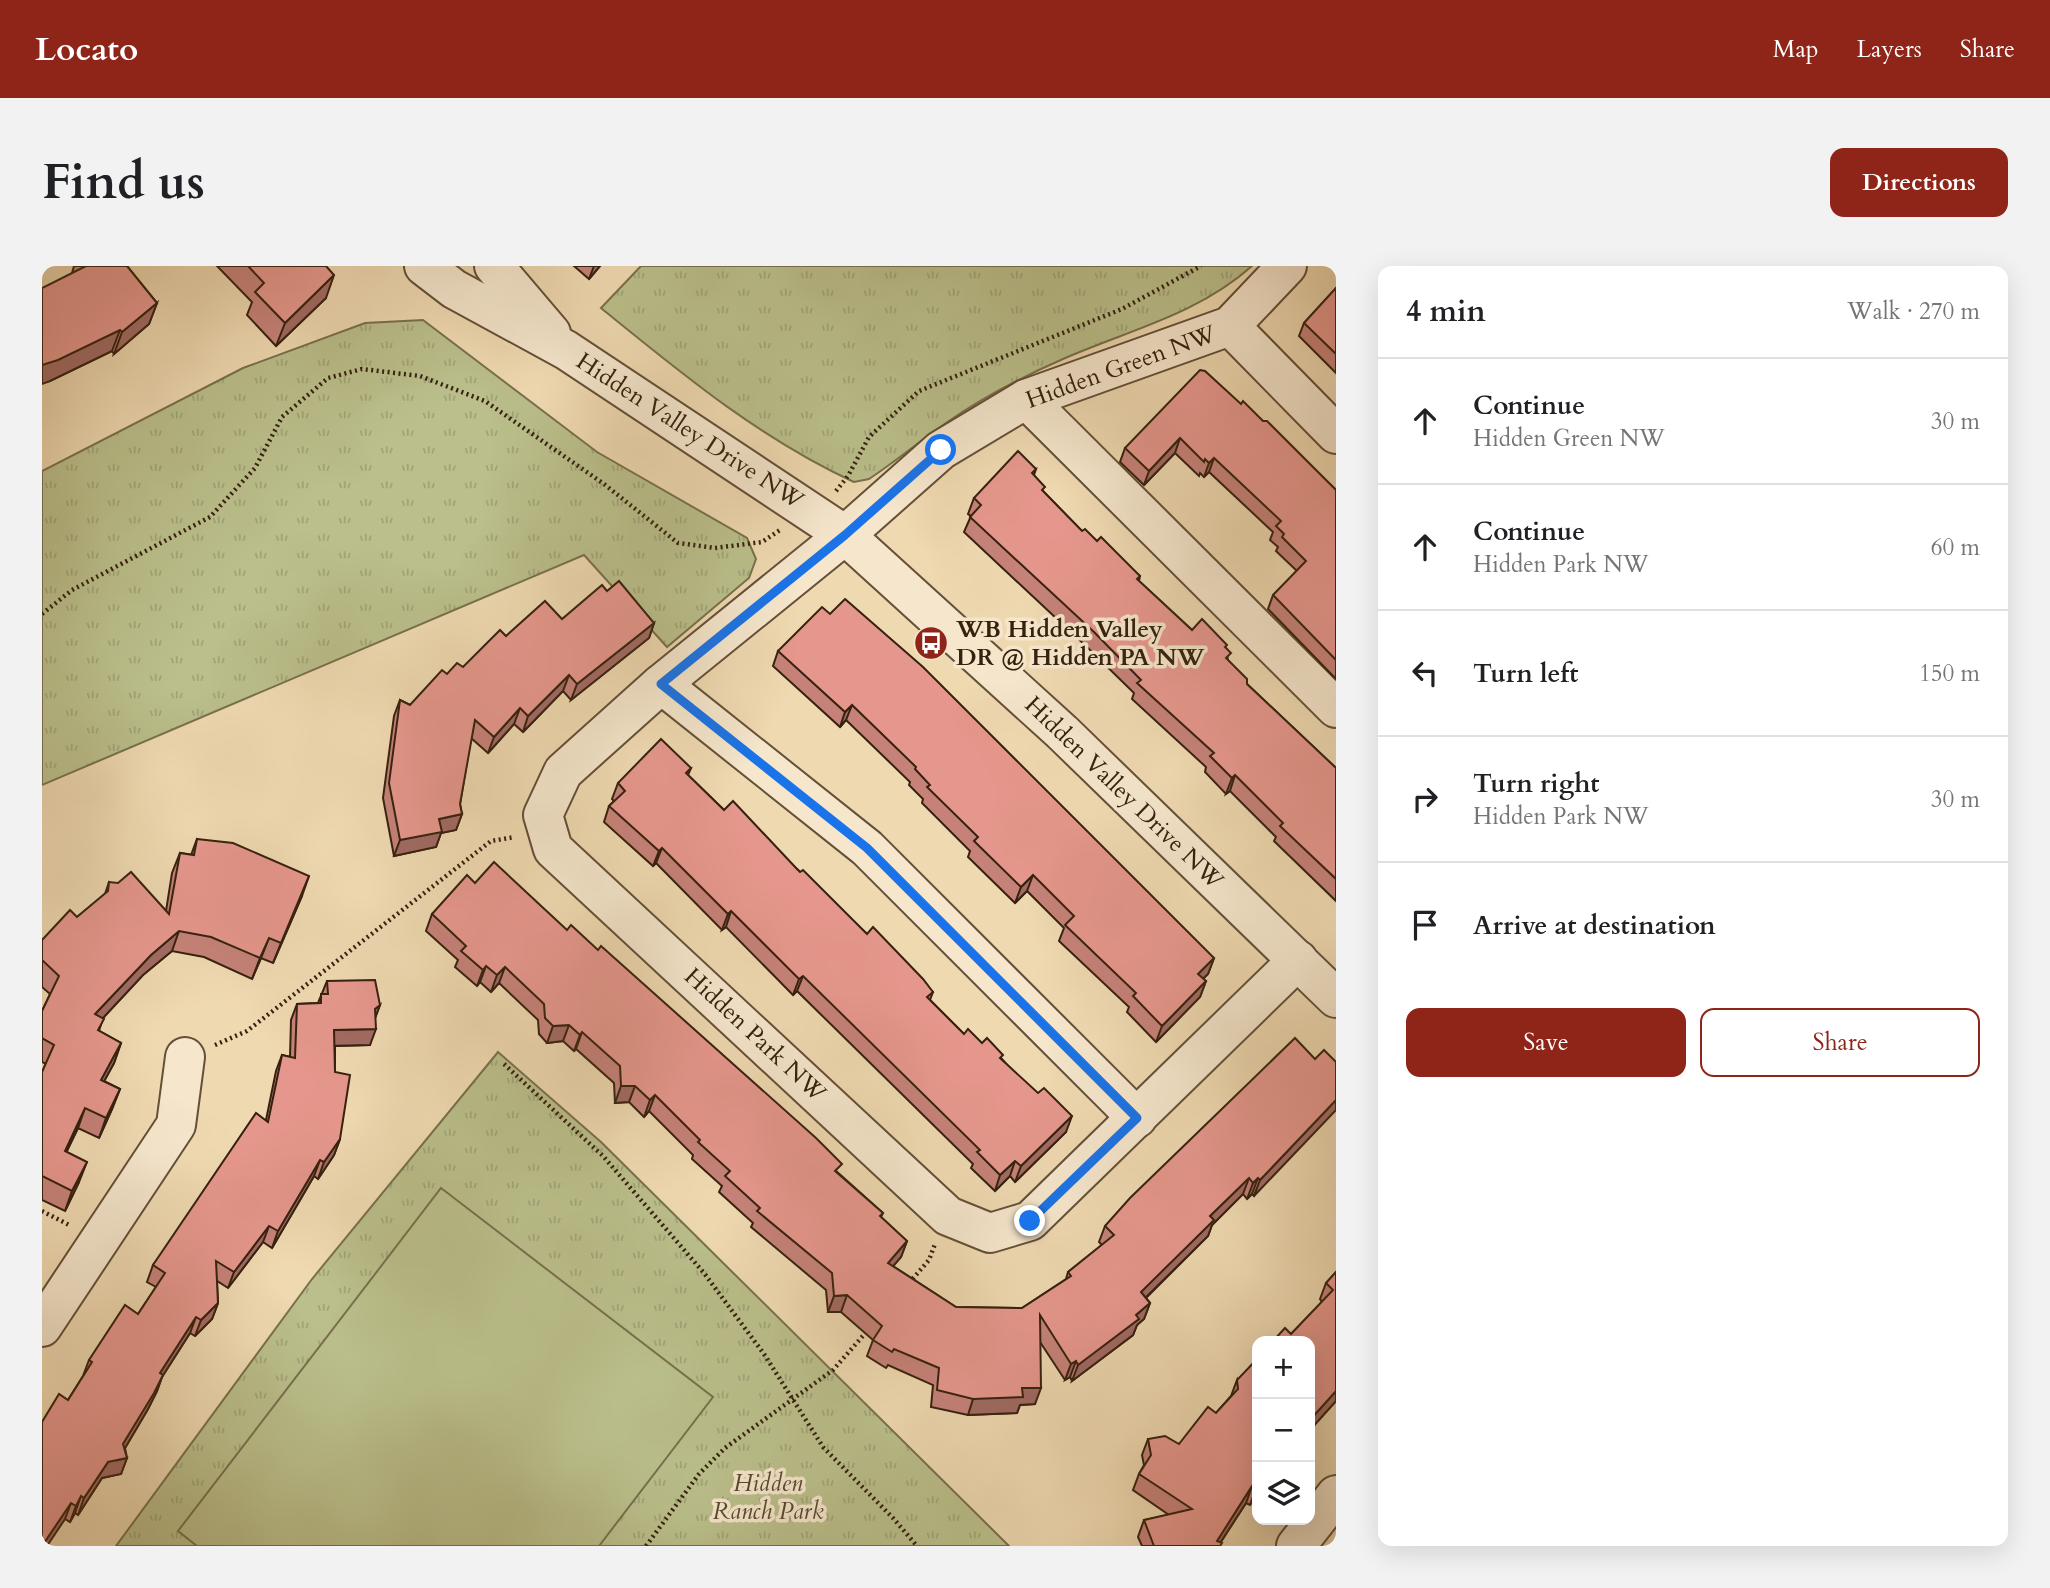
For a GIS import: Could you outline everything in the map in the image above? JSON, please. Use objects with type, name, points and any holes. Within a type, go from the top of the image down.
[{"type":"street","name":"Hidden Valley Drive NW","points":[[424,266],[454,289],[566,350],[845,535],[1062,732],[1336,998]]},
{"type":"street","name":"Hidden Valley Drive NW","points":[[494,266],[566,350]]},
{"type":"street","name":"Hidden Green NW","points":[[845,535],[941,450],[1026,399],[1230,326],[1287,266]]},
{"type":"street","name":"Hidden Green NW","points":[[1230,326],[1336,434]]},
{"type":"street","points":[[1026,399],[1336,708]]},
{"type":"street","points":[[547,832],[542,815],[562,772],[661,684],[845,535]]},
{"type":"street","points":[[661,684],[867,848],[1137,1118]]},
{"type":"street","name":"Hidden Park NW","points":[[547,832],[553,849],[947,1216],[990,1233],[1030,1221],[1298,960]]},
{"type":"street","points":[[42,1327],[176,1125],[185,1057]]},
{"type":"street","points":[[1296,1546],[1336,1495]]},
{"type":"path","points":[[42,614],[72,590],[210,517],[254,468],[282,416],[328,378],[362,369],[420,376],[485,401],[604,484],[678,543],[715,548],[762,542]]},
{"type":"path","points":[[185,1057],[247,1031],[491,841],[547,832]]},
{"type":"path","points":[[504,1064],[603,1156],[704,1273],[764,1354],[823,1447],[917,1546]]},
{"type":"path","points":[[903,1290],[929,1260],[947,1216]]},
{"type":"path","points":[[646,1546],[699,1474],[725,1448],[833,1370],[877,1320]]},
{"type":"green space","points":[[641,266],[1252,266],[1231,283],[1185,309],[1063,359],[1003,388],[946,423],[869,479],[854,482],[819,465],[753,425],[691,380],[601,308]]},
{"type":"green space","points":[[423,320],[597,452],[747,538],[756,559],[749,578],[667,647],[584,555],[42,785],[42,471],[243,368],[365,323]]},
{"type":"green space","name":"Hidden Ranch Park","points":[[498,1052],[601,1142],[1009,1546],[116,1546],[312,1279]]},
{"type":"green space","points":[[441,1188],[713,1397],[599,1546],[197,1546],[178,1531]]},
{"type":"building","points":[[86,266],[127,266],[157,303],[122,332],[120,330],[42,365],[42,288]]},
{"type":"building","points":[[248,266],[326,266],[334,275],[285,323],[255,292],[264,283]]},
{"type":"building","points":[[1336,288],[1336,354],[1304,323]]},
{"type":"building","points":[[1200,370],[1205,371],[1241,404],[1243,401],[1263,421],[1267,421],[1336,490],[1336,660],[1273,595],[1306,561],[1282,537],[1284,534],[1276,526],[1281,521],[1214,458],[1209,463],[1205,459],[1204,462],[1180,438],[1149,471],[1125,448]]},
{"type":"building","points":[[1018,451],[1036,469],[1032,473],[1045,487],[1042,490],[1082,531],[1085,529],[1097,541],[1101,537],[1140,576],[1137,579],[1192,630],[1202,619],[1227,645],[1225,647],[1231,653],[1226,658],[1247,679],[1247,684],[1336,768],[1336,879],[1280,826],[1283,823],[1235,775],[1232,778],[1210,756],[1214,753],[1137,683],[1141,680],[1094,632],[970,517],[981,505],[974,498]]},
{"type":"building","points":[[619,581],[654,623],[577,684],[569,675],[528,716],[520,708],[494,737],[475,720],[460,804],[462,814],[439,819],[442,832],[400,840],[389,783],[400,700],[410,705],[442,670],[447,674],[457,663],[463,667],[500,630],[506,636],[545,601],[562,619],[602,585],[607,591]]},
{"type":"building","points":[[845,599],[923,667],[1214,958],[1198,974],[1206,981],[1162,1026],[1133,996],[1136,993],[1065,925],[1074,916],[1033,875],[1021,887],[974,841],[978,837],[927,787],[930,785],[916,767],[852,705],[845,712],[778,651],[822,607],[830,614]]},
{"type":"building","points":[[661,739],[691,768],[686,773],[724,810],[733,801],[800,872],[803,870],[867,934],[873,927],[923,979],[933,992],[927,997],[964,1034],[968,1029],[982,1043],[987,1038],[1003,1055],[1000,1058],[1038,1093],[1044,1088],[1072,1116],[1021,1166],[1015,1161],[1000,1175],[977,1152],[980,1150],[803,976],[799,979],[731,911],[728,914],[662,848],[659,851],[609,806],[625,791],[618,783]]},
{"type":"building","points":[[197,839],[233,843],[309,876],[281,943],[269,938],[260,958],[211,937],[179,931],[151,955],[95,1014],[104,1019],[98,1030],[121,1043],[101,1080],[120,1089],[106,1118],[85,1108],[65,1151],[87,1162],[72,1191],[42,1176],[42,1072],[54,1045],[42,1038],[42,1011],[59,976],[42,960],[42,940],[70,910],[77,917],[108,891],[109,882],[118,883],[131,872],[169,914],[180,853],[194,855]]},
{"type":"building","points":[[494,862],[567,930],[571,925],[598,950],[601,946],[816,1138],[842,1164],[835,1171],[883,1213],[880,1216],[907,1241],[888,1263],[956,1307],[1022,1308],[1071,1276],[1068,1272],[1114,1235],[1105,1226],[1130,1198],[1295,1038],[1315,1059],[1324,1050],[1336,1062],[1336,1100],[1260,1180],[1258,1178],[1253,1183],[1249,1178],[1210,1216],[1214,1220],[1141,1292],[1150,1303],[1136,1315],[1139,1319],[1078,1365],[1076,1361],[1071,1364],[1040,1315],[1041,1388],[1022,1388],[1023,1397],[973,1399],[937,1390],[939,1368],[894,1349],[892,1352],[873,1340],[882,1326],[847,1295],[834,1296],[832,1273],[757,1211],[760,1208],[725,1176],[730,1171],[698,1142],[700,1140],[655,1095],[650,1100],[635,1086],[621,1086],[620,1066],[582,1032],[580,1035],[569,1025],[553,1026],[545,1018],[544,1004],[505,967],[497,975],[486,966],[483,970],[461,951],[466,946],[432,914],[467,875],[475,883]]},
{"type":"building","points":[[375,980],[380,1005],[375,1009],[376,1029],[334,1030],[335,1072],[350,1075],[340,1139],[324,1162],[320,1160],[278,1231],[269,1226],[234,1272],[216,1261],[218,1303],[201,1320],[196,1317],[160,1373],[163,1375],[154,1393],[123,1444],[127,1458],[108,1462],[84,1498],[81,1496],[76,1506],[71,1503],[42,1546],[42,1422],[59,1394],[68,1400],[92,1362],[89,1360],[125,1305],[138,1314],[165,1273],[153,1265],[256,1113],[268,1122],[282,1055],[295,1058],[297,1004],[321,1003],[321,994],[328,994],[327,981]]},
{"type":"building","points":[[1336,1272],[1336,1391],[1315,1414],[1315,1336],[1278,1336],[1285,1328],[1291,1334],[1333,1290],[1326,1283]]},
{"type":"building","points":[[1252,1364],[1252,1486],[1217,1541],[1222,1543],[1220,1546],[1154,1546],[1144,1520],[1192,1509],[1139,1474],[1151,1455],[1148,1439],[1165,1436],[1179,1444],[1208,1407],[1216,1413],[1238,1389],[1237,1380]]},
{"type":"place","name":"WB Hidden Valley DR @ Hidden PA NW","points":[[931,643]]},
{"type":"route","points":[[941,450],[845,535],[661,684],[867,848],[1137,1118],[1030,1221]]}]
